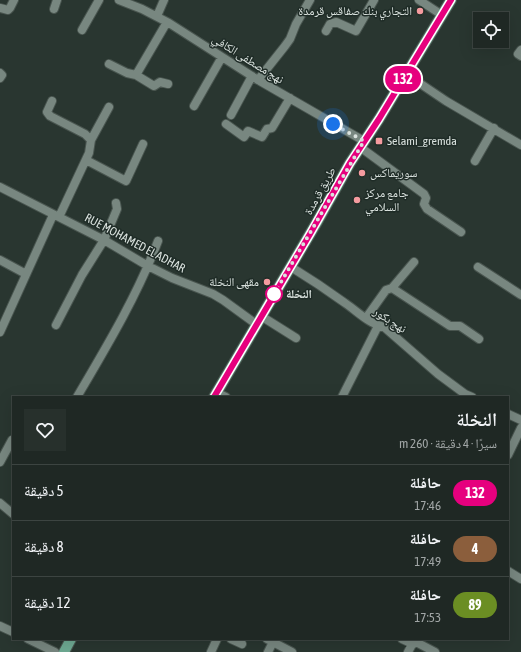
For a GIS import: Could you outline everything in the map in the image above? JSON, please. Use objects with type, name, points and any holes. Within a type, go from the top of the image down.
[{"type":"main road","name":"طريق قرمدة","points":[[215,395],[362,144],[379,119],[451,0]]},
{"type":"main road","points":[[64,652],[70,640]]},
{"type":"street","points":[[0,8],[8,10],[14,0]]},
{"type":"street","points":[[54,9],[58,0]]},
{"type":"street","points":[[82,30],[100,0]]},
{"type":"street","name":"نهج مصطفى الكافي","points":[[119,0],[157,16],[362,144],[424,194],[426,198],[424,204],[427,209],[460,232]]},
{"type":"street","points":[[157,16],[164,0]]},
{"type":"street","points":[[231,115],[255,78],[290,40],[296,24],[310,0]]},
{"type":"street","points":[[326,31],[330,24],[336,22],[356,31],[374,0]]},
{"type":"street","points":[[419,0],[442,15]]},
{"type":"street","points":[[136,75],[167,22]]},
{"type":"street","points":[[521,50],[518,54],[521,56]]},
{"type":"street","points":[[194,106],[222,57]]},
{"type":"street","points":[[110,64],[127,74],[136,75],[154,86],[160,82],[168,84]]},
{"type":"street","points":[[0,73],[2,75],[0,78]]},
{"type":"street","points":[[406,74],[446,101],[521,145]]},
{"type":"street","points":[[226,124],[244,137],[248,131],[262,137],[267,129],[272,128],[290,98]]},
{"type":"street","points":[[52,101],[47,112],[50,116],[85,134],[91,140]]},
{"type":"street","points":[[0,332],[9,315],[26,274],[86,160],[89,153],[91,140],[109,107]]},
{"type":"street","points":[[475,161],[494,128]]},
{"type":"street","points":[[86,160],[126,181],[143,144]]},
{"type":"street","name":"RUE MOHAMED EL ADHAR","points":[[0,187],[104,240],[148,266],[172,278],[213,294],[258,320],[296,338]]},
{"type":"street","points":[[56,325],[82,276],[104,240],[117,209],[116,203]]},
{"type":"street","points":[[77,396],[114,334],[148,266],[158,241]]},
{"type":"street","points":[[0,260],[26,274]]},
{"type":"street","points":[[366,318],[386,290],[392,288],[414,262]]},
{"type":"street","name":"نهج بكور","points":[[291,267],[378,326],[384,327],[438,374],[470,396]]},
{"type":"street","points":[[478,267],[521,295]]},
{"type":"street","points":[[392,288],[450,326],[460,326],[479,339]]},
{"type":"street","points":[[343,396],[378,326]]},
{"type":"street","points":[[509,414],[521,420]]},
{"type":"street","points":[[509,452],[521,428]]},
{"type":"street","points":[[0,462],[12,440]]},
{"type":"street","points":[[0,503],[12,513]]},
{"type":"street","points":[[509,572],[521,579]]},
{"type":"street","points":[[0,626],[12,632]]},
{"type":"street","points":[[30,640],[55,652]]},
{"type":"street","points":[[211,652],[217,640]]},
{"type":"street","points":[[233,640],[242,644]]},
{"type":"street","points":[[268,652],[270,641],[292,652]]},
{"type":"street","points":[[408,652],[414,641],[435,652]]},
{"type":"bus line","name":"132","points":[[215,396],[291,267],[350,163],[379,119],[451,0]]},
{"type":"place","name":"التجاري بنك صفاقس قرمدة","points":[[420,11]]},
{"type":"place","name":"Selami_gremda","points":[[379,141]]},
{"type":"place","name":"سوريماكس","points":[[362,173]]},
{"type":"place","name":"جامع مركز السلامي","points":[[357,200]]},
{"type":"place","name":"مقهى النخلة","points":[[267,282]]},
{"type":"place","name":"النخلة","points":[[274,294]]},
{"type":"route","points":[[274,294],[364,141],[333,124]]}]
